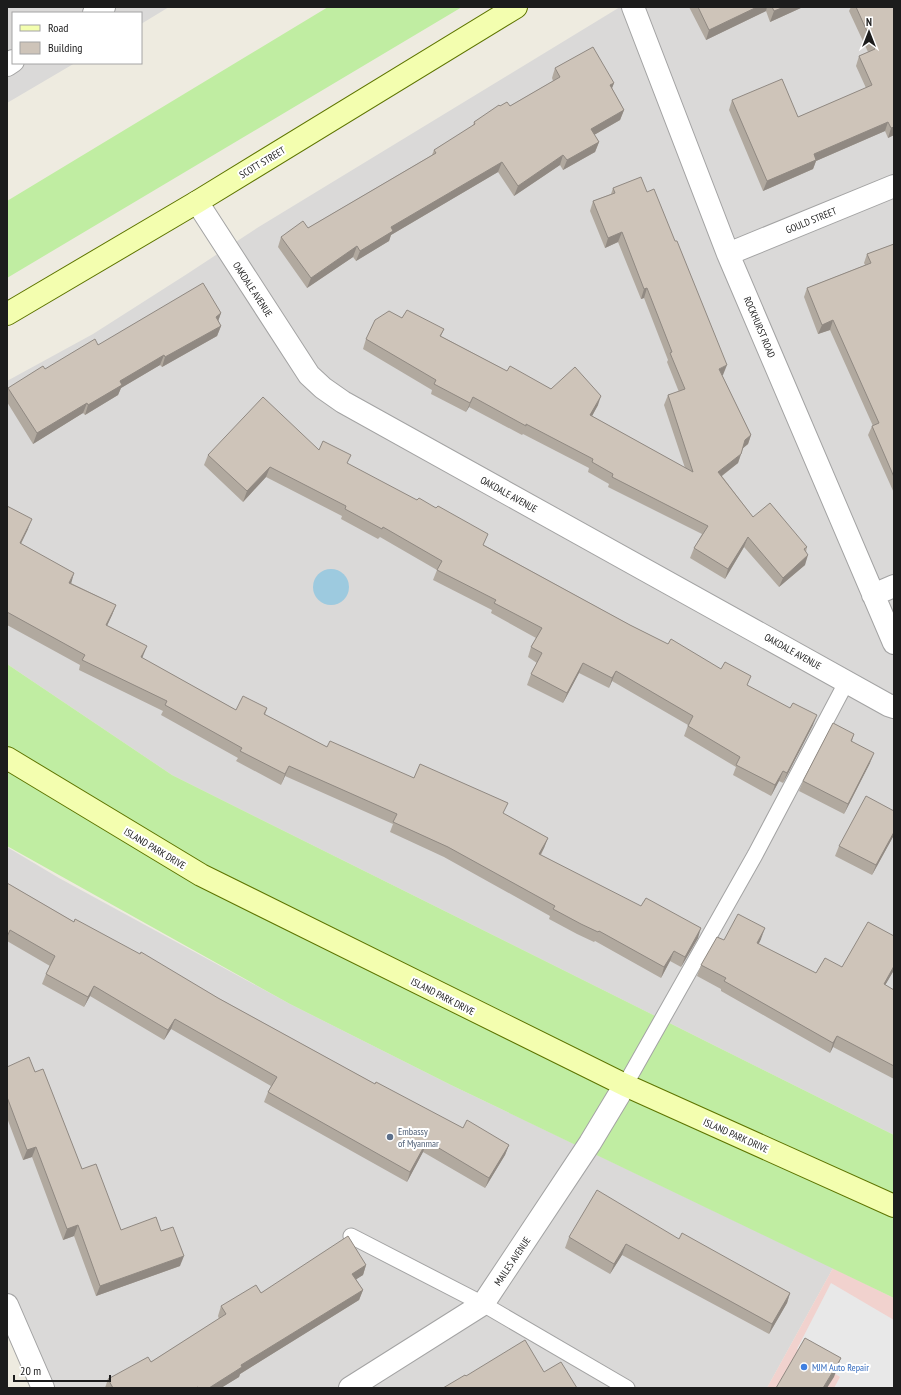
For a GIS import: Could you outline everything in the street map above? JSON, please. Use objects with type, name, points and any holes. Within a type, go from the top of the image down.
[{"type":"main road","name":"SCOTT STREET","points":[[7,314],[197,202],[516,7]]},
{"type":"main road","name":"ISLAND PARK DRIVE","points":[[7,758],[201,876],[625,1086],[894,1206]]},
{"type":"street","name":"ROCKHURST ROAD","points":[[633,7],[728,254],[894,643]]},
{"type":"street","name":"GOULD STREET","points":[[728,254],[894,186]]},
{"type":"street","name":"OAKDALE AVENUE","points":[[197,202],[309,375],[323,388],[343,402],[894,707]]},
{"type":"street","points":[[874,595],[894,586]]},
{"type":"street","name":"MAILES AVENUE","points":[[350,1388],[483,1304],[590,1143],[625,1086]]},
{"type":"street","points":[[7,1305],[43,1388]]},
{"type":"lane","points":[[625,1086],[755,855],[846,681]]},
{"type":"lane","points":[[351,1236],[483,1304],[627,1388]]},
{"type":"shaded area","points":[[7,7],[169,7],[142,23],[142,12],[12,12],[12,64],[73,64],[7,103]]},
{"type":"shaded area","points":[[620,7],[894,7],[894,1135],[172,775],[7,664],[7,381],[93,334],[257,228]]},
{"type":"shaded area","points":[[7,847],[59,878],[290,1004],[451,1085],[833,1268],[767,1388],[43,1388],[7,1305]]},
{"type":"shaded area","points":[[833,1268],[894,1298],[894,1388],[767,1388]]},
{"type":"shaded area","points":[[831,1283],[894,1320],[894,1388],[834,1388],[840,1377],[797,1349]]},
{"type":"green space","points":[[328,7],[462,7],[7,278],[7,201]]},
{"type":"green space","points":[[7,664],[172,775],[894,1135],[894,1298],[451,1085],[290,1004],[7,846]]},
{"type":"water","points":[[335,569],[344,574],[348,580],[348,594],[344,600],[335,605],[327,605],[318,600],[314,594],[313,583],[318,574],[324,570]]},
{"type":"building","points":[[698,7],[757,7],[709,30]]},
{"type":"building","points":[[772,7],[784,7],[774,11]]},
{"type":"building","points":[[856,7],[894,7],[894,127],[891,128],[888,122],[814,154],[816,160],[767,181],[732,100],[782,79],[798,117],[872,85],[859,56],[875,49]]},
{"type":"building","points":[[593,47],[614,83],[610,85],[624,110],[591,129],[599,142],[567,160],[563,155],[518,186],[502,162],[391,227],[393,231],[360,251],[357,246],[311,278],[281,237],[303,221],[308,228],[436,153],[434,150],[475,124],[474,122],[499,105],[500,106],[507,102],[510,106],[560,77],[555,68]]},
{"type":"building","points":[[641,177],[647,192],[654,189],[675,241],[677,241],[727,365],[719,369],[751,435],[745,440],[741,454],[718,472],[753,517],[770,503],[807,547],[804,549],[808,555],[783,578],[748,537],[728,569],[694,548],[708,526],[612,477],[613,474],[592,462],[593,459],[526,424],[526,426],[473,397],[470,403],[434,384],[436,380],[366,339],[375,320],[389,311],[402,318],[407,310],[444,329],[440,336],[507,371],[510,366],[551,389],[575,367],[601,396],[590,415],[693,472],[668,395],[685,389],[670,353],[672,352],[647,288],[644,289],[622,232],[608,238],[593,201],[615,193],[613,188]]},
{"type":"building","points":[[894,244],[894,477],[872,426],[879,423],[833,320],[822,325],[807,288],[871,263],[867,254]]},
{"type":"building","points":[[203,283],[221,313],[216,317],[221,326],[165,357],[164,355],[120,381],[122,385],[88,405],[87,403],[37,433],[8,388],[43,366],[45,369],[95,339],[98,345]]},
{"type":"building","points":[[263,397],[319,450],[323,441],[351,455],[347,463],[417,500],[419,498],[436,508],[438,506],[488,534],[483,545],[668,644],[671,639],[721,669],[725,662],[751,676],[747,685],[790,708],[793,703],[817,715],[787,773],[783,771],[775,785],[736,765],[740,757],[688,726],[693,716],[616,671],[612,678],[583,663],[567,693],[531,674],[542,653],[531,647],[542,628],[494,603],[496,600],[437,570],[442,561],[383,527],[382,529],[345,509],[346,506],[270,467],[247,491],[208,455]]},
{"type":"building","points":[[7,506],[32,519],[20,543],[74,573],[69,583],[116,605],[106,625],[147,646],[141,657],[236,710],[243,696],[267,708],[264,714],[327,747],[330,741],[414,778],[420,764],[508,803],[503,813],[548,838],[539,854],[641,906],[646,898],[701,928],[685,957],[674,951],[664,967],[599,931],[598,932],[581,924],[553,909],[555,906],[448,847],[393,822],[397,814],[289,766],[285,774],[240,751],[242,748],[165,705],[167,701],[82,660],[85,655],[7,612]]},
{"type":"building","points":[[833,723],[854,734],[851,741],[874,753],[848,804],[803,781]]},
{"type":"building","points":[[866,796],[894,811],[894,832],[876,865],[839,846]]},
{"type":"building","points":[[7,883],[74,922],[75,919],[140,954],[141,952],[218,998],[375,1084],[376,1082],[463,1128],[467,1120],[509,1145],[489,1178],[427,1141],[410,1172],[268,1092],[277,1077],[175,1019],[168,1030],[94,986],[88,997],[46,974],[55,956],[10,930],[7,937]]},
{"type":"building","points":[[738,914],[765,928],[757,943],[816,973],[825,958],[842,967],[868,922],[894,936],[894,966],[884,984],[894,990],[894,1066],[837,1036],[833,1043],[724,981],[726,978],[701,965],[717,937],[724,940]]},
{"type":"building","points":[[29,1057],[35,1072],[43,1069],[82,1169],[96,1164],[121,1230],[156,1217],[161,1231],[173,1227],[184,1256],[100,1286],[78,1225],[67,1229],[36,1147],[27,1150],[7,1097],[7,1067]]},
{"type":"building","points":[[597,1190],[679,1239],[682,1233],[790,1293],[772,1324],[626,1244],[614,1264],[569,1237]]},
{"type":"building","points":[[348,1236],[366,1265],[352,1274],[363,1290],[241,1365],[242,1367],[209,1388],[113,1388],[108,1379],[148,1357],[151,1362],[226,1314],[221,1306],[256,1285],[261,1293]]},
{"type":"building","points":[[805,1338],[841,1358],[823,1388],[776,1388]]},
{"type":"building","points":[[525,1340],[544,1372],[561,1362],[577,1388],[443,1388],[465,1375],[466,1376]]},
{"type":"place","name":"Embassy of Myanmar","points":[[390,1137]]},
{"type":"place","name":"MJM Auto Repair","points":[[804,1367]]}]
